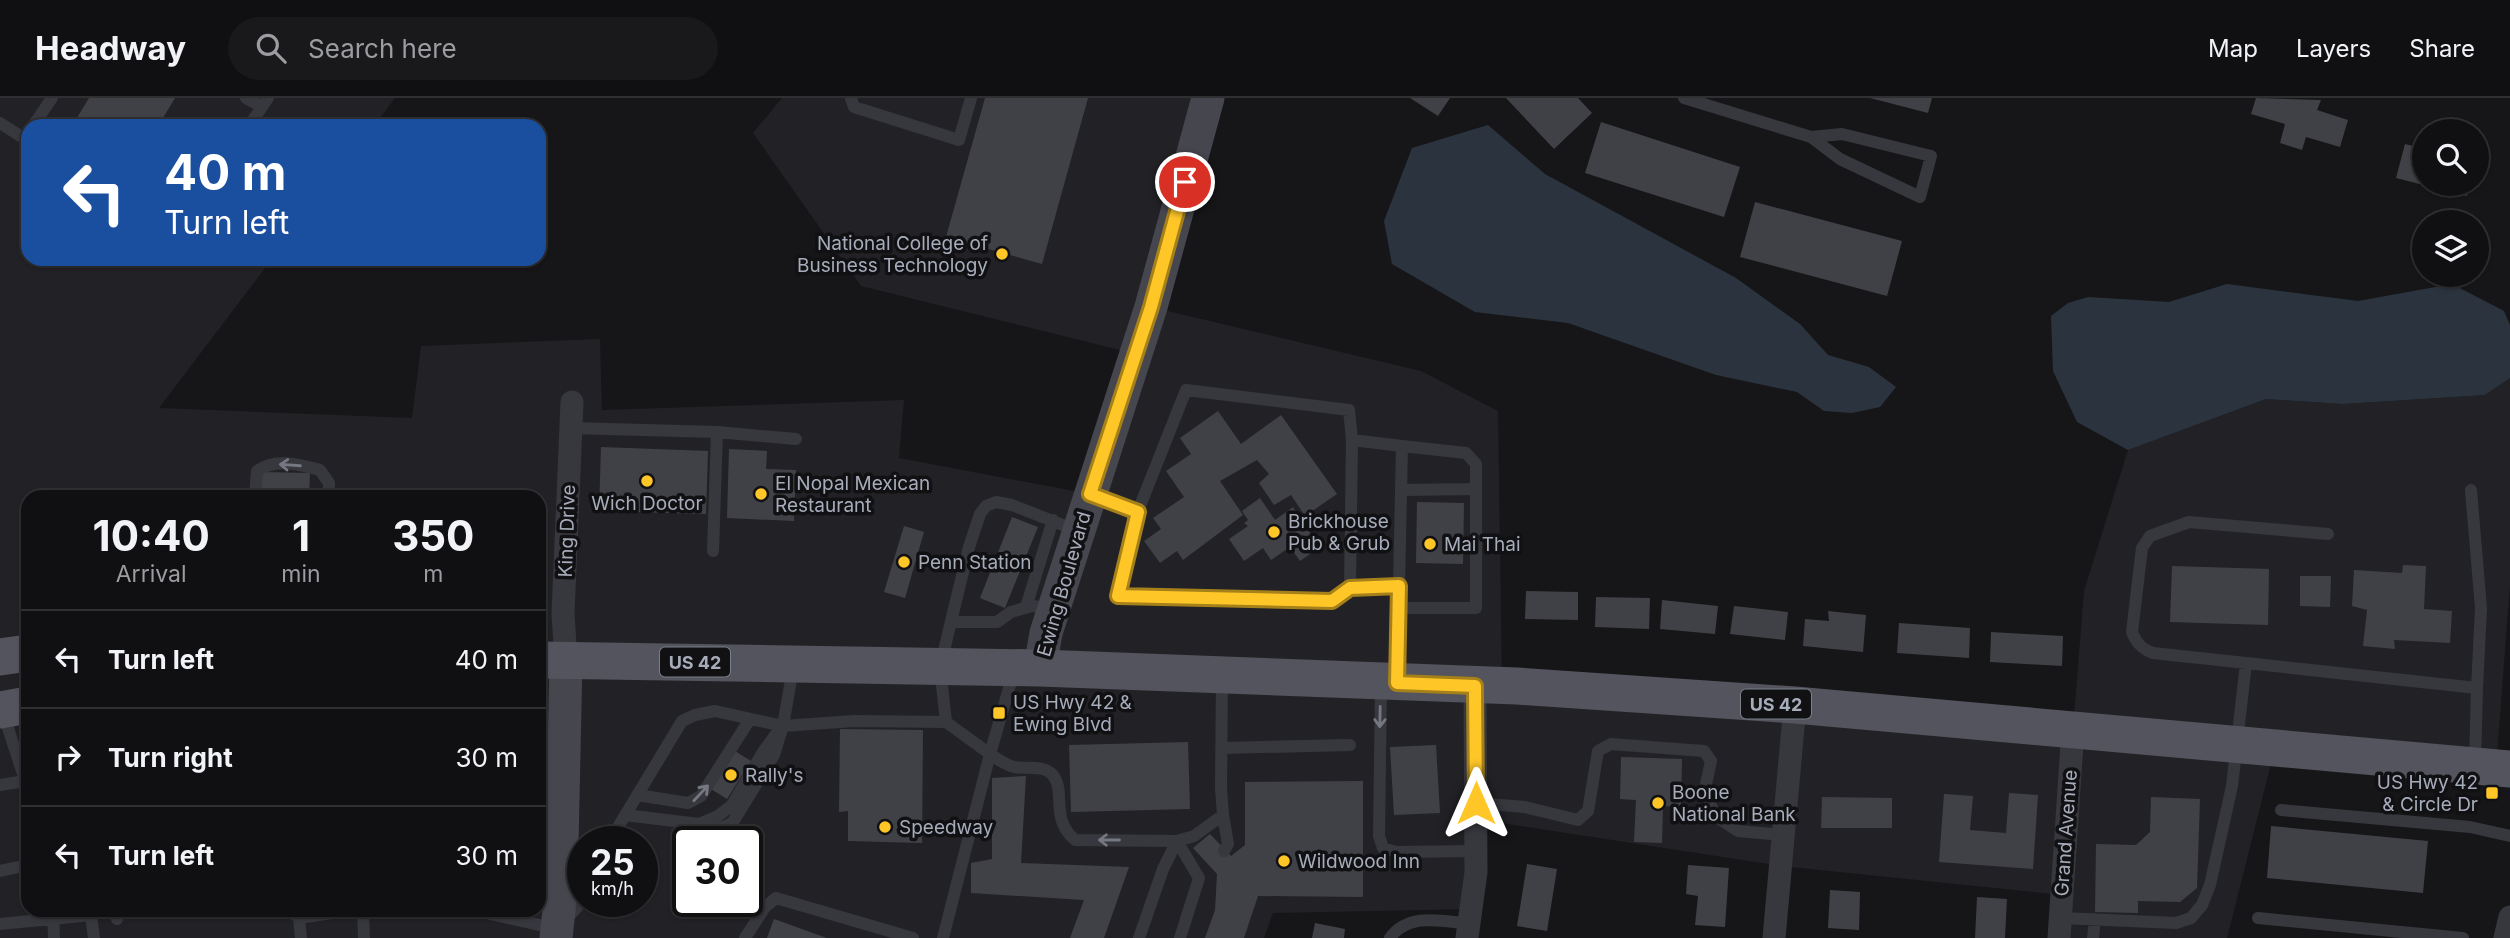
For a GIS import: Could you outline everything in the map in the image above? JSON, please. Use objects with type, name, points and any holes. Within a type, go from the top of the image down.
[{"type":"main road","points":[[0,657],[21,654]]},
{"type":"main road","name":"US 42","points":[[552,660],[1027,668],[1517,686],[1795,705],[2493,767]]},
{"type":"street","name":"Ewing Boulevard","points":[[1027,668],[1046,633],[1040,608],[1066,526],[1090,494],[1151,307],[1208,98]]},
{"type":"street","name":"King Drive","points":[[552,660],[563,614],[572,402]]},
{"type":"street","points":[[552,660],[561,892],[556,934]]},
{"type":"street","points":[[1469,931],[1476,850],[1475,686]]},
{"type":"street","points":[[1774,938],[1795,705]]},
{"type":"street","name":"Grand Avenue","points":[[2060,928],[2073,729]]},
{"type":"street","points":[[2505,938],[2510,917]]},
{"type":"lane","points":[[246,98],[265,103],[253,119]]},
{"type":"lane","points":[[851,98],[854,107],[959,140],[971,98]]},
{"type":"lane","points":[[1684,98],[1811,137],[1840,159],[1920,197],[1931,156],[1842,134],[1811,137]]},
{"type":"lane","points":[[36,119],[46,100]]},
{"type":"lane","points":[[0,123],[21,135]]},
{"type":"lane","points":[[1350,588],[1352,440],[1349,410],[1186,390],[1138,512],[1118,596],[1332,601],[1350,588],[1399,586]]},
{"type":"lane","points":[[571,428],[717,432],[796,439]]},
{"type":"lane","points":[[713,551],[717,432]]},
{"type":"lane","points":[[1352,440],[1466,453],[1476,464],[1476,608],[1398,608]]},
{"type":"lane","points":[[1402,446],[1398,608],[1379,751],[1379,836],[1383,848],[1396,852],[1476,850]]},
{"type":"lane","points":[[256,490],[257,471],[267,464],[295,464],[320,470],[329,483],[329,490]]},
{"type":"lane","points":[[1401,490],[1476,489]]},
{"type":"lane","points":[[2471,490],[2481,608],[2477,688],[2493,767]]},
{"type":"lane","points":[[1090,494],[1138,512]]},
{"type":"lane","points":[[946,722],[940,667],[969,547],[980,514],[986,506],[996,502],[1012,505],[1066,526]]},
{"type":"lane","points":[[2328,534],[2189,522],[2145,540],[2134,639],[2153,653],[2477,688]]},
{"type":"lane","points":[[951,622],[997,622],[1012,612],[1040,608]]},
{"type":"lane","points":[[2060,928],[2095,919],[2176,923],[2191,918],[2202,905],[2210,885],[2232,786],[2246,663]]},
{"type":"lane","points":[[625,815],[699,824],[708,829],[723,828],[733,822],[774,755],[783,726],[793,664]]},
{"type":"lane","points":[[943,938],[990,754],[1027,668]]},
{"type":"lane","points":[[1222,676],[1223,815],[1228,844],[1224,850]]},
{"type":"lane","points":[[8,706],[21,760]]},
{"type":"lane","points":[[618,826],[682,721],[715,711],[783,726],[854,721],[946,722],[990,754],[1012,766],[1042,769],[1052,774],[1058,787],[1062,825],[1075,840],[1177,841],[1194,836],[1223,815]]},
{"type":"lane","points":[[637,795],[688,803],[695,801],[701,796],[750,719]]},
{"type":"lane","points":[[1476,803],[1525,807],[1578,820],[1588,811],[1598,751],[1611,744],[1704,751],[1711,761],[1705,789],[1715,816],[1738,831],[1783,835]]},
{"type":"lane","points":[[1222,748],[1350,745]]},
{"type":"lane","points":[[0,785],[21,785]]},
{"type":"lane","points":[[2281,810],[2470,827],[2510,836]]},
{"type":"lane","points":[[1177,841],[1199,878]]},
{"type":"lane","points":[[1139,938],[1163,869],[1177,841]]},
{"type":"lane","points":[[0,871],[21,866]]},
{"type":"lane","points":[[1180,938],[1199,878],[1210,866]]},
{"type":"lane","points":[[745,938],[765,907],[776,898],[888,935],[913,938]]},
{"type":"lane","points":[[0,923],[40,917]]},
{"type":"lane","points":[[53,917],[54,938]]},
{"type":"lane","points":[[94,938],[96,917]]},
{"type":"lane","points":[[295,917],[301,938]]},
{"type":"lane","points":[[363,917],[364,938]]},
{"type":"lane","points":[[497,917],[556,934],[570,917]]},
{"type":"lane","points":[[2258,918],[2463,938]]},
{"type":"lane","points":[[2093,938],[2095,919]]},
{"type":"lane","points":[[1390,938],[1394,932],[1417,920],[1469,931]]},
{"type":"shaded area","points":[[0,98],[395,98],[379,119],[21,119],[21,266],[267,266],[159,408],[412,418],[421,346],[600,339],[602,410],[904,400],[899,458],[1090,494],[1136,354],[861,286],[753,133],[782,98],[1208,98],[1151,307],[1421,371],[1498,411],[1502,685],[2073,729],[2084,591],[2128,450],[2266,399],[2343,404],[2485,395],[2510,378],[2510,585],[2496,768],[2275,748],[2227,938],[2059,938],[2062,895],[1781,866],[1476,819],[1473,909],[1273,913],[1264,938],[0,938]]},
{"type":"shaded area","points":[[1488,125],[1545,174],[1736,278],[1800,324],[1828,355],[1869,367],[1896,387],[1880,407],[1852,413],[1824,411],[1797,392],[1716,375],[1568,323],[1475,312],[1392,264],[1384,221],[1412,148]]},
{"type":"shaded area","points":[[2227,284],[2358,301],[2435,287],[2458,287],[2504,311],[2510,325],[2510,378],[2485,395],[2343,404],[2266,399],[2128,450],[2077,422],[2053,371],[2051,316],[2068,303],[2088,297],[2169,302]]},
{"type":"building","points":[[89,98],[175,98],[162,119],[76,119]]},
{"type":"building","name":"National College of Business Technology","points":[[985,98],[1088,98],[1042,264],[946,237]]},
{"type":"building","points":[[1410,98],[1450,98],[1438,116]]},
{"type":"building","points":[[1506,98],[1578,98],[1592,113],[1554,149]]},
{"type":"building","points":[[1870,98],[1932,98],[1928,113]]},
{"type":"building","points":[[2256,98],[2321,100],[2317,110],[2348,120],[2340,147],[2306,137],[2302,150],[2280,143],[2285,124],[2251,114]]},
{"type":"building","points":[[1601,122],[1740,167],[1724,217],[1585,173]]},
{"type":"building","points":[[2405,144],[2412,146],[2412,182],[2396,178]]},
{"type":"building","points":[[1755,202],[1902,241],[1887,296],[1740,257]]},
{"type":"building","points":[[1218,411],[1241,444],[1281,415],[1337,494],[1305,516],[1291,495],[1274,505],[1259,483],[1269,474],[1257,460],[1220,481],[1243,515],[1183,560],[1177,551],[1160,563],[1144,541],[1161,529],[1153,518],[1184,497],[1166,471],[1191,454],[1180,438]]},
{"type":"building","points":[[601,447],[708,451],[706,514],[599,511]]},
{"type":"building","name":"El Nopal Mexican Restaurant","points":[[729,449],[767,451],[766,469],[796,470],[794,521],[727,518]]},
{"type":"building","points":[[260,472],[310,473],[309,490],[260,490]]},
{"type":"building","name":"Brickhouse Pub & Grub","points":[[1260,498],[1275,520],[1293,507],[1320,547],[1300,561],[1290,547],[1271,560],[1263,548],[1244,561],[1229,539],[1248,526],[1244,523],[1248,520],[1242,511]]},
{"type":"building","points":[[1417,502],[1464,503],[1463,564],[1416,563]]},
{"type":"building","points":[[1012,517],[1038,527],[1005,608],[980,598]]},
{"type":"building","name":"Penn Station","points":[[904,526],[924,532],[905,598],[884,592]]},
{"type":"building","points":[[2403,565],[2426,566],[2424,609],[2452,611],[2450,643],[2394,640],[2395,649],[2363,646],[2367,610],[2352,606],[2354,570],[2402,573]]},
{"type":"building","points":[[2172,566],[2269,569],[2268,625],[2170,622]]},
{"type":"building","points":[[2300,576],[2331,576],[2330,607],[2300,606]]},
{"type":"building","points":[[1526,591],[1578,592],[1578,620],[1525,619]]},
{"type":"building","points":[[1596,597],[1650,598],[1649,629],[1595,627]]},
{"type":"building","points":[[1662,600],[1718,606],[1715,634],[1660,629]]},
{"type":"building","points":[[1734,606],[1788,612],[1785,640],[1730,634]]},
{"type":"building","points":[[1828,611],[1866,615],[1863,652],[1803,646],[1805,619],[1829,621]]},
{"type":"building","points":[[1899,623],[1970,628],[1969,658],[1897,653]]},
{"type":"building","points":[[1991,632],[2063,636],[2062,666],[1990,662]]},
{"type":"building","name":"Speedway","points":[[840,729],[923,730],[922,843],[848,841],[848,811],[839,812]]},
{"type":"building","points":[[1188,742],[1190,809],[1071,812],[1069,745]]},
{"type":"building","points":[[1436,745],[1440,813],[1394,815],[1390,747]]},
{"type":"building","name":"Rally's","points":[[735,751],[751,761],[727,799],[711,789]]},
{"type":"building","name":"Boone National Bank","points":[[1621,757],[1682,759],[1681,807],[1663,806],[1662,843],[1634,842],[1636,800],[1620,799]]},
{"type":"building","points":[[1026,776],[1021,863],[1129,867],[1104,938],[1070,938],[1084,900],[971,893],[971,863],[992,859],[992,778]]},
{"type":"building","name":"Wildwood Inn","points":[[1363,781],[1363,897],[1258,896],[1244,938],[1205,938],[1215,910],[1217,874],[1193,848],[1210,834],[1231,856],[1245,845],[1245,782]]},
{"type":"building","points":[[2009,793],[2038,795],[2033,869],[1939,862],[1944,794],[1973,796],[1970,830],[2006,833]]},
{"type":"building","points":[[1822,797],[1892,798],[1892,828],[1821,828]]},
{"type":"building","points":[[2151,797],[2200,799],[2197,888],[2180,902],[2138,901],[2138,913],[2095,912],[2096,844],[2136,845],[2150,832]]},
{"type":"building","points":[[2271,826],[2428,841],[2423,893],[2267,878]]},
{"type":"building","points":[[1527,864],[1557,869],[1547,931],[1517,926]]},
{"type":"building","points":[[1688,865],[1729,868],[1725,927],[1695,925],[1698,896],[1686,894]]},
{"type":"building","points":[[1830,890],[1860,892],[1859,930],[1828,928]]},
{"type":"building","points":[[1977,897],[2007,899],[2005,938],[1975,938]]},
{"type":"building","points":[[774,919],[827,938],[767,938]]},
{"type":"building","points":[[1315,923],[1345,929],[1344,938],[1312,938]]},
{"type":"place","name":"National College of Business Technology","points":[[1002,254]]},
{"type":"place","name":"Wich Doctor","points":[[647,481]]},
{"type":"place","name":"El Nopal Mexican Restaurant","points":[[761,494]]},
{"type":"place","name":"Brickhouse Pub & Grub","points":[[1274,532]]},
{"type":"place","name":"Mai Thai","points":[[1430,544]]},
{"type":"place","name":"Penn Station","points":[[904,562]]},
{"type":"place","name":"US Hwy 42 & Ewing Blvd","points":[[999,713]]},
{"type":"place","name":"Rally's","points":[[731,775]]},
{"type":"place","name":"US Hwy 42 & Circle Dr","points":[[2492,793]]},
{"type":"place","name":"Boone National Bank","points":[[1658,803]]},
{"type":"place","name":"Speedway","points":[[885,827]]},
{"type":"place","name":"Wildwood Inn","points":[[1284,861]]},
{"type":"route","points":[[1185,182],[1151,307],[1090,494],[1138,512],[1118,596],[1332,601],[1350,588],[1399,586],[1397,683],[1475,686],[1476,803]]}]
